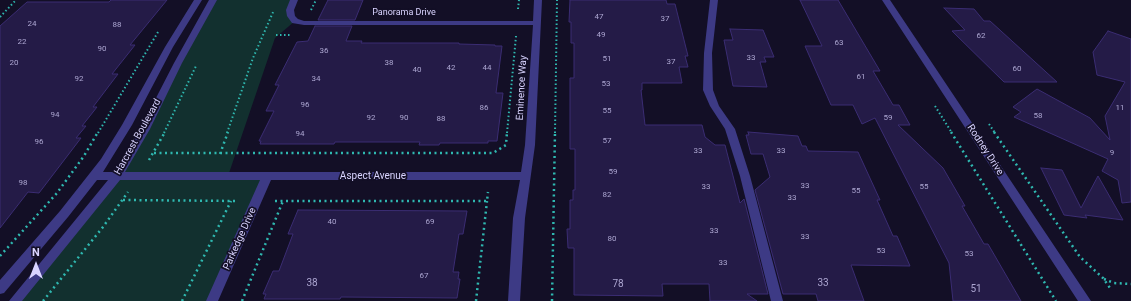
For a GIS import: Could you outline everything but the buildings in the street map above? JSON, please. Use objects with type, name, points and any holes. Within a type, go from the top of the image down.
[{"type":"street","name":"Harcrest Boulevard","points":[[0,289],[95,176],[127,125],[169,47],[198,0]]},
{"type":"street","name":"Harcrest Boulevard","points":[[15,301],[117,176],[145,129],[178,63],[213,0]]},
{"type":"street","name":"Panorama Drive","points":[[294,0],[290,10],[290,16],[295,21],[304,23],[537,24]]},
{"type":"street","name":"Eminence Way","points":[[526,176],[530,145],[538,0]]},
{"type":"street","points":[[714,0],[708,53],[708,90],[715,106],[730,128],[745,176],[778,301]]},
{"type":"street","name":"Rodney Drive","points":[[886,0],[1085,301]]},
{"type":"street","name":"Aspect Avenue","points":[[95,176],[526,176]]},
{"type":"street","name":"Parkedge Drive","points":[[212,301],[267,176]]},
{"type":"street","points":[[514,301],[519,218],[526,176]]},
{"type":"path","points":[[0,17],[16,0]]},
{"type":"path","points":[[518,12],[519,0]]},
{"type":"path","points":[[552,301],[557,0]]},
{"type":"path","points":[[220,154],[253,58],[275,6]]},
{"type":"path","points":[[0,256],[57,192],[84,156],[158,32]]},
{"type":"path","points":[[276,35],[291,35]]},
{"type":"path","points":[[197,64],[154,153],[493,153],[506,144],[516,36],[510,35]]},
{"type":"path","points":[[932,102],[1056,301]]},
{"type":"path","points":[[987,120],[1087,265],[1103,278],[1114,283],[1131,284]]},
{"type":"path","points":[[476,301],[489,186]]},
{"type":"path","points":[[43,301],[131,188]]},
{"type":"path","points":[[122,200],[244,201]]},
{"type":"path","points":[[182,301],[231,201]]},
{"type":"path","points":[[270,201],[487,201]]},
{"type":"path","points":[[242,301],[283,201]]},
{"type":"path","points":[[1103,278],[1110,288]]},
{"type":"green space","points":[[213,0],[294,0],[290,10],[295,21],[275,38],[228,176],[267,176],[212,301],[15,301],[117,176]]}]
